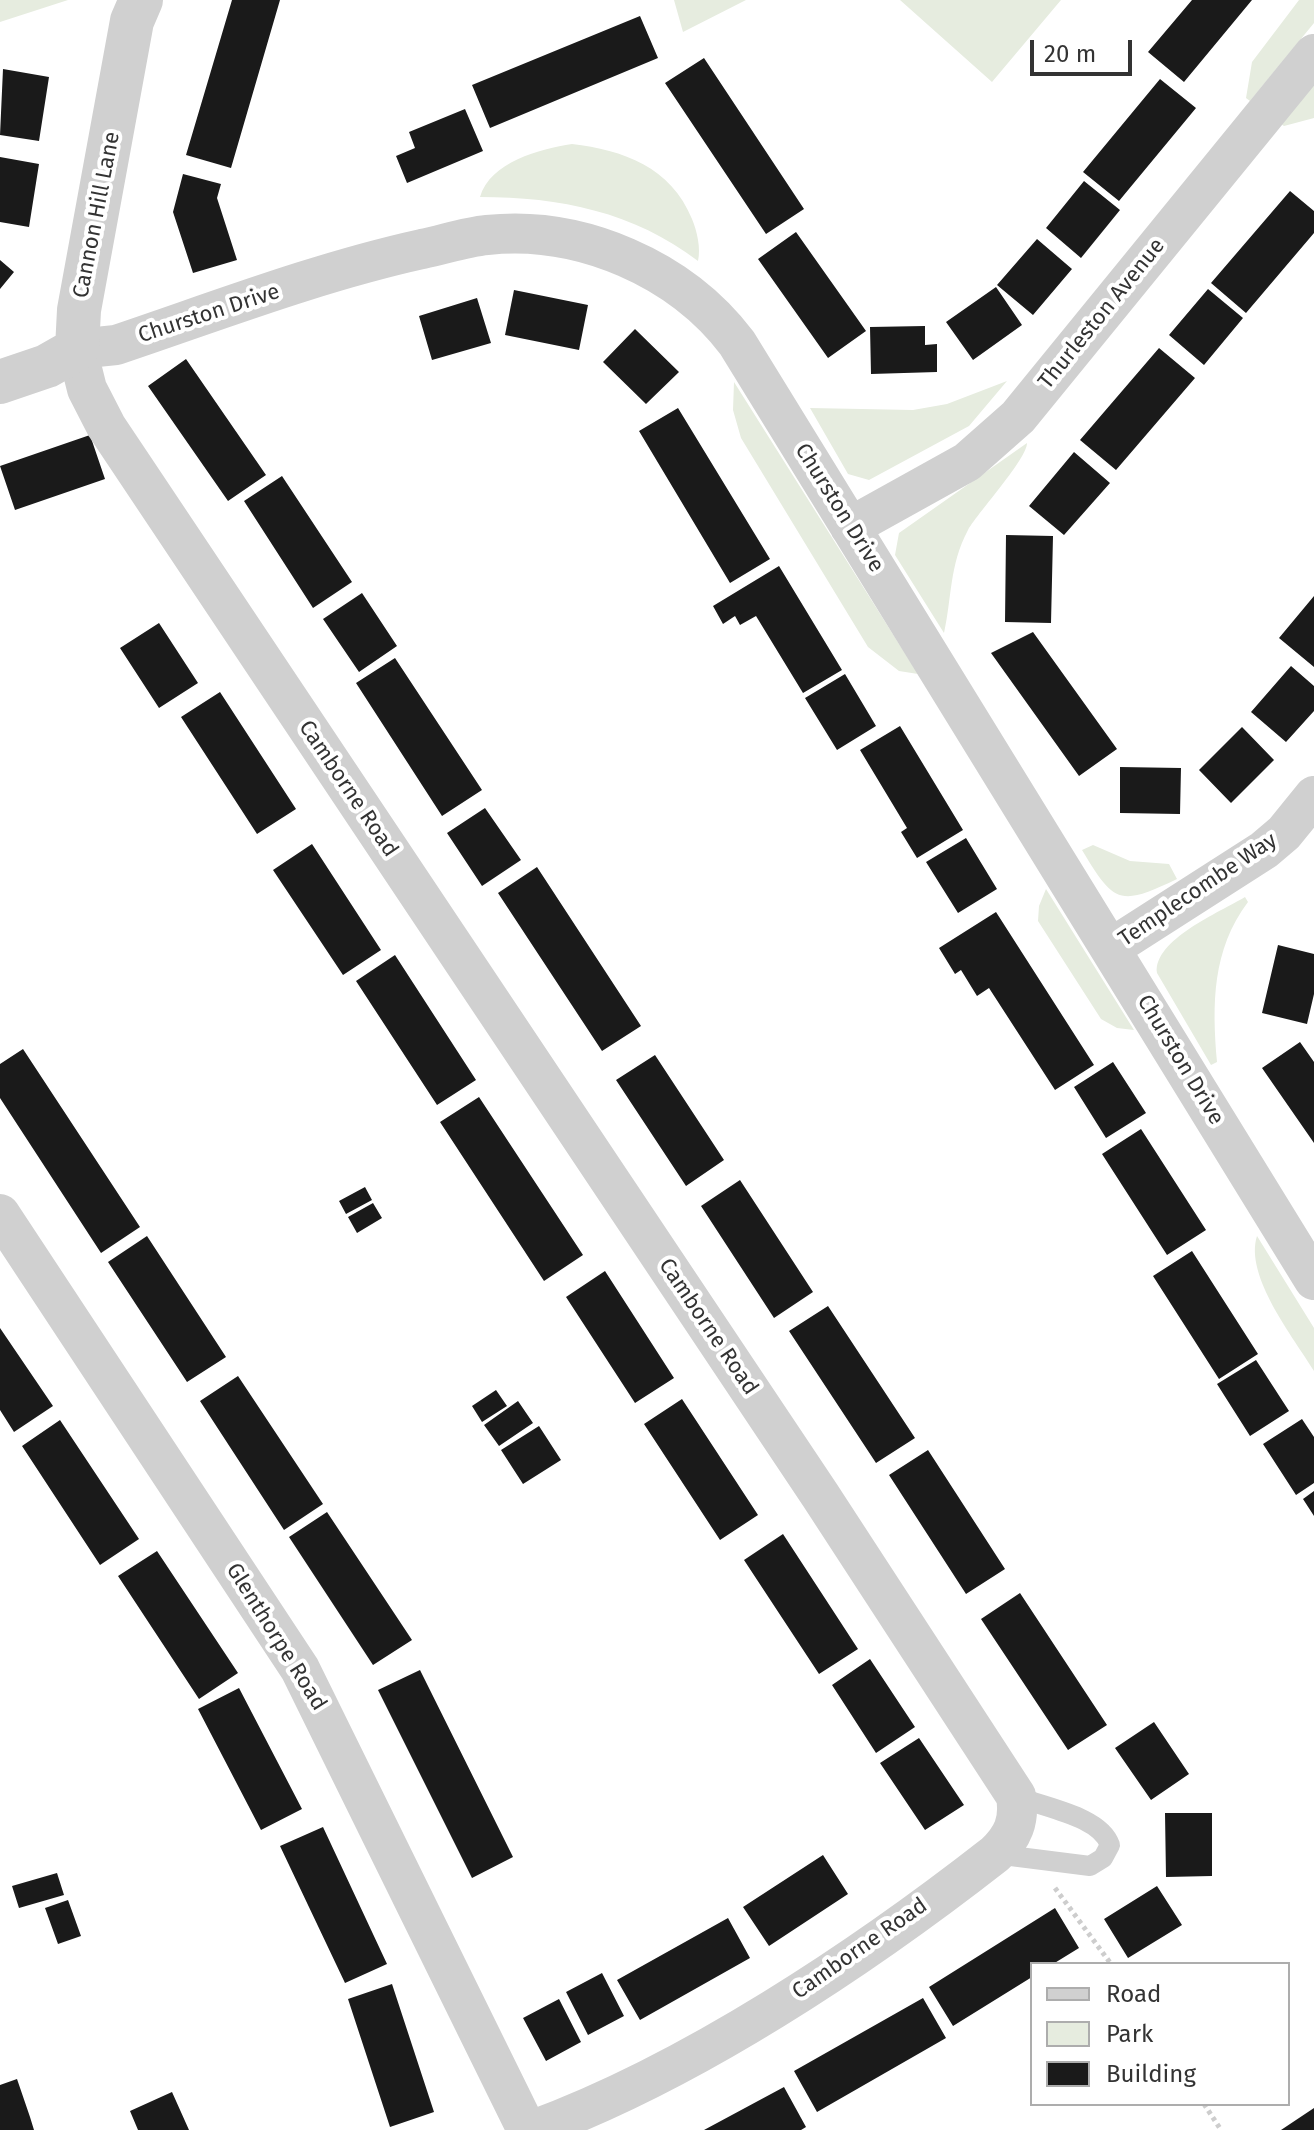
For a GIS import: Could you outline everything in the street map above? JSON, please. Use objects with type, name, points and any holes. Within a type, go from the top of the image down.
[{"type":"street","name":"Cannon Hill Lane","points":[[77,349],[79,310],[132,21],[141,0]]},
{"type":"street","name":"Thurleston Avenue","points":[[850,527],[967,462],[1018,417],[1314,54]]},
{"type":"street","name":"Churston Drive","points":[[77,349],[116,345],[367,262],[487,235],[534,234],[575,242],[614,253],[656,271],[689,291],[717,316],[737,343],[1314,1280]]},
{"type":"street","points":[[0,382],[47,366],[77,349]]},
{"type":"street","name":"Camborne Road","points":[[77,349],[87,389],[106,426],[820,1495],[1016,1796],[1018,1810],[1013,1833],[1013,1857],[752,2021],[609,2099],[530,2130]]},
{"type":"street","name":"Templecombe Way","points":[[1111,948],[1264,850],[1314,796]]},
{"type":"street","name":"Glenthorpe Road","points":[[0,1214],[300,1669],[530,2130]]},
{"type":"lane","points":[[1013,1857],[1090,1866],[1103,1858],[1110,1845],[1105,1830],[1092,1821],[1016,1796]]},
{"type":"path","points":[[1013,1857],[1109,1962]]},
{"type":"path","points":[[1205,2106],[1221,2130]]},
{"type":"green space","points":[[0,0],[68,0],[0,22]]},
{"type":"green space","points":[[674,0],[746,0],[683,32]]},
{"type":"green space","points":[[900,0],[1061,0],[992,82]]},
{"type":"green space","points":[[1299,0],[1314,0],[1314,23],[1250,101],[1246,98],[1252,62]]},
{"type":"green space","points":[[1314,84],[1314,118],[1284,126],[1281,124]]},
{"type":"green space","points":[[572,144],[627,157],[643,164],[672,186],[694,224],[699,245],[698,261],[648,230],[595,211],[539,200],[480,197],[494,175],[505,166],[546,149]]},
{"type":"green space","points":[[1007,381],[969,426],[869,480],[848,474],[810,408],[913,410],[947,404]]},
{"type":"green space","points":[[734,382],[918,674],[899,671],[868,647],[741,438],[733,410]]},
{"type":"green space","points":[[1027,443],[1019,461],[974,521],[962,543],[954,569],[944,633],[895,555],[899,533]]},
{"type":"green space","points":[[1093,845],[1130,861],[1169,864],[1177,879],[1142,894],[1120,895],[1102,881],[1082,850]]},
{"type":"green space","points":[[1046,889],[1134,1030],[1117,1028],[1101,1019],[1038,921],[1039,906]]},
{"type":"green space","points":[[1245,897],[1248,902],[1236,920],[1221,958],[1215,999],[1217,1062],[1211,1065],[1157,973],[1159,961],[1176,938]]},
{"type":"green space","points":[[1257,1236],[1314,1328],[1314,1371],[1264,1288],[1255,1252]]},
{"type":"building","points":[[232,0],[280,0],[231,168],[186,155]]},
{"type":"building","points":[[1192,0],[1252,0],[1184,82],[1148,52]]},
{"type":"building","points":[[640,16],[658,58],[490,128],[472,85]]},
{"type":"building","points":[[704,58],[804,209],[766,234],[665,83]]},
{"type":"building","points":[[3,69],[49,77],[39,141],[0,135]]},
{"type":"building","points":[[1160,79],[1196,108],[1119,201],[1083,172]]},
{"type":"building","points":[[465,109],[483,151],[407,183],[396,156],[415,148],[409,132]]},
{"type":"building","points":[[0,157],[39,164],[29,227],[0,222]]},
{"type":"building","points":[[183,174],[221,184],[217,198],[237,260],[193,273],[173,212]]},
{"type":"building","points":[[1084,181],[1120,210],[1081,258],[1046,228]]},
{"type":"building","points":[[1290,191],[1314,211],[1314,233],[1246,313],[1211,283]]},
{"type":"building","points":[[796,232],[866,331],[828,358],[758,259]]},
{"type":"building","points":[[1037,239],[1072,269],[1033,315],[997,285]]},
{"type":"building","points":[[0,260],[14,272],[0,289]]},
{"type":"building","points":[[996,287],[1022,325],[973,360],[946,322]]},
{"type":"building","points":[[1208,289],[1243,318],[1204,365],[1169,335]]},
{"type":"building","points":[[514,290],[588,305],[579,350],[505,335]]},
{"type":"building","points":[[477,298],[491,343],[432,360],[419,316]]},
{"type":"building","points":[[925,326],[925,345],[937,344],[937,372],[871,374],[870,327]]},
{"type":"building","points":[[635,329],[679,372],[646,404],[603,362]]},
{"type":"building","points":[[1159,348],[1195,378],[1116,470],[1080,440]]},
{"type":"building","points":[[186,359],[266,475],[228,501],[148,386]]},
{"type":"building","points":[[678,408],[770,559],[730,583],[639,431]]},
{"type":"building","points":[[90,435],[105,479],[15,510],[0,466]]},
{"type":"building","points":[[1074,452],[1110,483],[1064,535],[1029,506]]},
{"type":"building","points":[[282,476],[352,582],[313,608],[244,501]]},
{"type":"building","points":[[1006,535],[1053,536],[1051,623],[1005,622]]},
{"type":"building","points":[[779,566],[842,670],[803,693],[756,616],[740,625],[735,616],[723,624],[713,606]]},
{"type":"building","points":[[362,593],[397,646],[359,672],[323,619]]},
{"type":"building","points":[[1314,596],[1314,667],[1279,638]]},
{"type":"building","points":[[159,623],[198,683],[159,708],[120,648]]},
{"type":"building","points":[[1033,632],[1117,749],[1079,776],[991,653]]},
{"type":"building","points":[[395,658],[482,790],[442,816],[356,683]]},
{"type":"building","points":[[1291,666],[1314,686],[1314,711],[1286,742],[1251,712]]},
{"type":"building","points":[[845,674],[876,726],[837,750],[805,698]]},
{"type":"building","points":[[220,692],[296,809],[257,834],[181,717]]},
{"type":"building","points":[[900,726],[963,830],[917,858],[901,832],[907,828],[860,750]]},
{"type":"building","points":[[1242,727],[1274,760],[1231,803],[1199,770]]},
{"type":"building","points":[[1120,767],[1181,768],[1180,814],[1120,813]]},
{"type":"building","points":[[485,808],[521,860],[482,886],[447,833]]},
{"type":"building","points":[[966,838],[997,889],[958,913],[926,862]]},
{"type":"building","points":[[312,844],[381,950],[343,975],[273,870]]},
{"type":"building","points":[[537,867],[641,1026],[602,1051],[498,893]]},
{"type":"building","points":[[996,912],[1094,1065],[1055,1090],[989,988],[977,996],[961,970],[955,974],[939,948]]},
{"type":"building","points":[[1278,945],[1314,954],[1314,994],[1307,1024],[1262,1013]]},
{"type":"building","points":[[395,955],[476,1080],[437,1105],[356,981]]},
{"type":"building","points":[[1300,1042],[1314,1062],[1314,1143],[1262,1068]]},
{"type":"building","points":[[23,1049],[140,1227],[101,1253],[0,1098],[0,1064]]},
{"type":"building","points":[[655,1055],[724,1160],[686,1186],[616,1080]]},
{"type":"building","points":[[1113,1062],[1146,1113],[1106,1138],[1074,1087]]},
{"type":"building","points":[[479,1097],[583,1255],[544,1281],[440,1122]]},
{"type":"building","points":[[1141,1129],[1206,1230],[1167,1255],[1102,1154]]},
{"type":"building","points":[[740,1180],[813,1292],[774,1318],[701,1206]]},
{"type":"building","points":[[365,1187],[372,1200],[346,1214],[339,1201]]},
{"type":"building","points":[[373,1203],[382,1218],[357,1233],[348,1217]]},
{"type":"building","points":[[147,1236],[226,1357],[187,1382],[108,1262]]},
{"type":"building","points":[[1192,1251],[1258,1354],[1219,1379],[1153,1276]]},
{"type":"building","points":[[605,1271],[674,1378],[635,1403],[566,1297]]},
{"type":"building","points":[[828,1306],[915,1438],[876,1463],[789,1331]]},
{"type":"building","points":[[0,1328],[53,1406],[14,1432],[0,1410]]},
{"type":"building","points":[[1256,1360],[1289,1411],[1250,1436],[1217,1384]]},
{"type":"building","points":[[238,1376],[323,1504],[284,1530],[200,1401]]},
{"type":"building","points":[[496,1390],[507,1406],[482,1422],[472,1406]]},
{"type":"building","points":[[682,1399],[758,1515],[720,1540],[644,1424]]},
{"type":"building","points":[[518,1401],[533,1423],[499,1446],[484,1425]]},
{"type":"building","points":[[1302,1419],[1314,1437],[1314,1483],[1296,1495],[1263,1444]]},
{"type":"building","points":[[60,1420],[139,1539],[100,1565],[22,1446]]},
{"type":"building","points":[[539,1426],[561,1460],[523,1484],[501,1450]]},
{"type":"building","points":[[928,1450],[1005,1569],[966,1594],[889,1475]]},
{"type":"building","points":[[1314,1491],[1314,1516],[1303,1499]]},
{"type":"building","points":[[327,1512],[412,1640],[373,1665],[289,1537]]},
{"type":"building","points":[[783,1534],[858,1649],[819,1674],[744,1560]]},
{"type":"building","points":[[157,1551],[238,1673],[199,1699],[118,1576]]},
{"type":"building","points":[[1020,1593],[1107,1725],[1068,1750],[981,1619]]},
{"type":"building","points":[[870,1659],[915,1727],[876,1753],[832,1685]]},
{"type":"building","points":[[420,1670],[513,1857],[472,1878],[378,1690]]},
{"type":"building","points":[[239,1688],[302,1809],[261,1830],[198,1709]]},
{"type":"building","points":[[1154,1722],[1189,1774],[1151,1800],[1115,1748]]},
{"type":"building","points":[[919,1738],[964,1805],[925,1830],[880,1763]]},
{"type":"building","points":[[1165,1813],[1212,1813],[1212,1876],[1166,1877]]},
{"type":"building","points":[[323,1827],[387,1964],[345,1983],[280,1846]]},
{"type":"building","points":[[823,1855],[848,1894],[769,1946],[743,1907]]},
{"type":"building","points":[[57,1873],[64,1895],[19,1908],[12,1886]]},
{"type":"building","points":[[1157,1886],[1182,1925],[1128,1958],[1104,1919]]},
{"type":"building","points":[[68,1900],[81,1936],[58,1944],[45,1908]]},
{"type":"building","points":[[1055,1908],[1079,1948],[1056,1962],[1030,1962],[1030,1978],[953,2026],[929,1987]]},
{"type":"building","points":[[728,1918],[750,1958],[640,2020],[617,1980]]},
{"type":"building","points":[[602,1973],[624,2016],[588,2035],[566,1992]]},
{"type":"building","points":[[392,1984],[434,2112],[390,2127],[348,1999]]},
{"type":"building","points":[[923,1998],[946,2038],[817,2112],[794,2071]]},
{"type":"building","points":[[559,1999],[581,2042],[546,2061],[523,2018]]},
{"type":"building","points":[[17,2079],[34,2130],[0,2130],[0,2085]]},
{"type":"building","points":[[784,2087],[806,2127],[801,2130],[704,2130]]},
{"type":"building","points":[[172,2092],[189,2130],[138,2130],[130,2111]]},
{"type":"building","points":[[1314,2108],[1314,2130],[1281,2130]]}]
